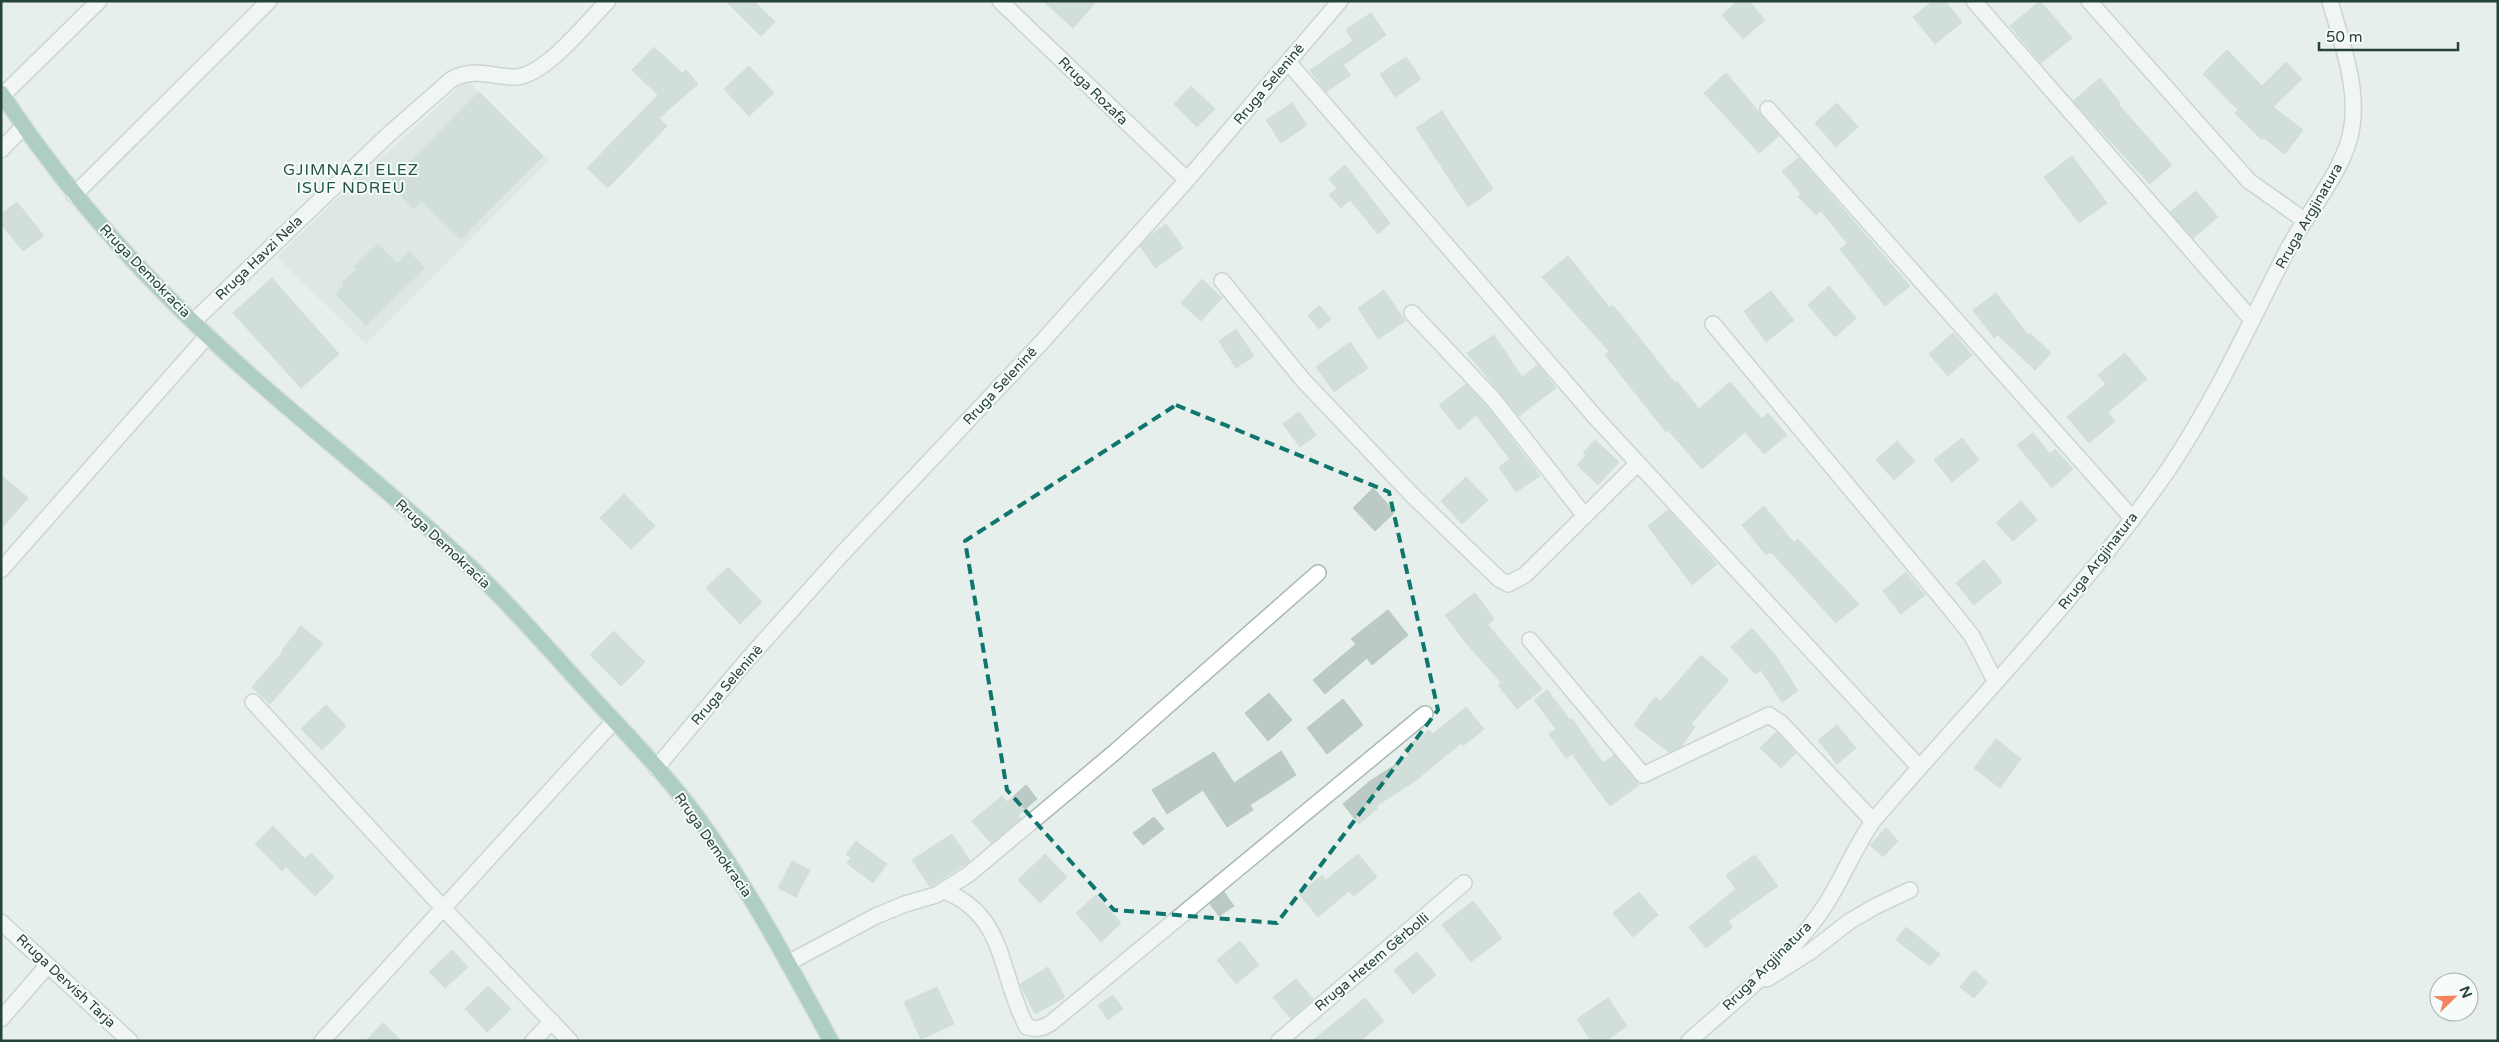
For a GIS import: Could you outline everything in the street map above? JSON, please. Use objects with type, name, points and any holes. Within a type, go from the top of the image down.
[{"type":"main road","name":"Rruga Demokracia","points":[[2,94],[23,127],[74,195],[145,274],[261,384],[461,558],[513,610],[614,720],[698,818],[729,863],[831,1041]]},
{"type":"street","points":[[2,94],[99,1]]},
{"type":"street","points":[[74,195],[269,1]]},
{"type":"street","name":"Rruga Havzi Nela","points":[[194,321],[388,135],[452,79],[463,73],[476,71],[515,77],[529,75],[550,59],[608,1]]},
{"type":"street","name":"Rruga Seleninë","points":[[656,768],[747,660],[841,555],[1040,344],[1187,180],[1340,1]]},
{"type":"street","points":[[1974,1],[2252,320]]},
{"type":"street","points":[[2089,1],[2249,181],[2304,220]]},
{"type":"street","name":"Rruga Argjinatura","points":[[1688,1041],[1742,994],[1795,942],[1826,904],[1857,844],[1873,821],[1995,681],[2056,615],[2133,519],[2171,465],[2209,402],[2304,220],[2341,163],[2349,142],[2354,104],[2350,75],[2330,1]]},
{"type":"street","name":"Rruga Rozafa","points":[[1003,2],[1187,180]]},
{"type":"street","points":[[1288,62],[1596,419],[1919,767]]},
{"type":"street","points":[[1768,109],[2133,519]]},
{"type":"street","points":[[1,150],[23,127]]},
{"type":"street","points":[[1222,281],[1316,394],[1414,497],[1499,579],[1508,584],[1525,575],[1638,463]]},
{"type":"street","points":[[1412,313],[1494,400],[1585,516]]},
{"type":"street","points":[[1713,324],[1972,636],[1995,681]]},
{"type":"street","points":[[1,570],[208,335]]},
{"type":"street","points":[[788,963],[876,916],[944,891],[969,874],[1115,752],[1318,573]]},
{"type":"street","points":[[1530,640],[1642,775],[1769,716],[1781,723],[1873,821]]},
{"type":"street","points":[[252,702],[444,909],[570,1041]]},
{"type":"street","points":[[944,891],[958,896],[974,907],[983,919],[999,948],[1021,1016],[1027,1027],[1034,1030],[1043,1028],[1052,1023],[1233,870],[1425,714]]},
{"type":"street","points":[[322,1041],[614,720]]},
{"type":"street","name":"Rruga Hetem Gërbolli","points":[[1279,1041],[1464,883]]},
{"type":"street","points":[[1742,994],[1810,952],[1850,921],[1910,890]]},
{"type":"street","name":"Rruga Dervish Tarja","points":[[1,922],[130,1041]]},
{"type":"street","points":[[1,1019],[48,965]]},
{"type":"street","points":[[533,1041],[552,1021]]},
{"type":"highlighted area","points":[[1176,405],[1389,492],[1438,710],[1277,923],[1114,910],[1007,790],[965,541]]},
{"type":"shaded area","points":[[467,80],[549,161],[366,344],[277,257],[352,184]]},
{"type":"building","points":[[726,1],[754,1],[775,22],[761,36]]},
{"type":"building","points":[[1043,1],[1097,1],[1073,28]]},
{"type":"building","points":[[1738,1],[1749,1],[1765,20],[1743,39],[1722,15]]},
{"type":"building","points":[[1933,1],[1945,1],[1962,22],[1935,44],[1913,17]]},
{"type":"building","points":[[2040,1],[2072,38],[2041,63],[2010,26]]},
{"type":"building","points":[[1371,13],[1386,35],[1343,65],[1351,75],[1326,92],[1310,70],[1353,41],[1346,30]]},
{"type":"building","points":[[654,47],[682,73],[686,70],[698,84],[659,118],[667,126],[608,188],[587,168],[658,95],[632,70]]},
{"type":"building","points":[[2227,50],[2262,86],[2286,62],[2302,79],[2273,107],[2303,130],[2285,154],[2264,138],[2262,140],[2235,113],[2238,110],[2203,74]]},
{"type":"building","points":[[1406,57],[1421,79],[1395,97],[1380,74]]},
{"type":"building","points":[[749,66],[774,93],[749,116],[724,89]]},
{"type":"building","points":[[1726,73],[1779,136],[1759,153],[1704,93]]},
{"type":"building","points":[[2100,78],[2120,103],[2119,105],[2172,165],[2150,184],[2073,101]]},
{"type":"building","points":[[1191,86],[1215,109],[1197,127],[1174,104]]},
{"type":"building","points":[[479,92],[543,156],[461,239],[422,201],[414,209],[388,184]]},
{"type":"building","points":[[1292,103],[1307,125],[1281,143],[1266,120]]},
{"type":"building","points":[[1837,103],[1858,127],[1836,147],[1815,123]]},
{"type":"building","points":[[1442,111],[1493,189],[1468,207],[1416,128]]},
{"type":"building","points":[[2072,156],[2107,203],[2079,223],[2044,177]]},
{"type":"building","points":[[1799,158],[1910,286],[1885,306],[1840,249],[1847,243],[1821,211],[1816,215],[1798,197],[1801,194],[1782,171]]},
{"type":"building","points":[[1345,165],[1390,223],[1378,234],[1350,200],[1341,208],[1329,195],[1337,188],[1329,179]]},
{"type":"building","points":[[2196,191],[2218,217],[2193,238],[2170,212]]},
{"type":"building","points":[[17,202],[44,236],[23,251],[1,224],[1,214]]},
{"type":"building","points":[[1166,224],[1183,248],[1155,268],[1140,246]]},
{"type":"building","points":[[378,244],[397,264],[409,252],[425,268],[366,325],[336,294],[344,286],[342,283],[357,269],[354,267]]},
{"type":"building","points":[[1568,256],[1610,308],[1612,305],[1622,316],[1675,383],[1677,381],[1699,409],[1730,382],[1762,419],[1768,413],[1787,435],[1764,454],[1745,432],[1702,469],[1668,430],[1666,432],[1605,355],[1609,351],[1542,277]]},
{"type":"building","points":[[272,278],[339,354],[301,388],[233,313]]},
{"type":"building","points":[[1202,279],[1222,298],[1201,321],[1181,303]]},
{"type":"building","points":[[1829,286],[1856,318],[1835,337],[1808,305]]},
{"type":"building","points":[[1384,290],[1405,321],[1378,339],[1358,308]]},
{"type":"building","points":[[1771,291],[1794,320],[1766,342],[1744,311]]},
{"type":"building","points":[[1996,293],[2028,335],[2030,333],[2051,353],[2035,370],[1998,335],[1994,338],[1973,310]]},
{"type":"building","points":[[1319,305],[1331,319],[1319,329],[1308,316]]},
{"type":"building","points":[[1236,329],[1254,356],[1236,368],[1219,341]]},
{"type":"building","points":[[1953,333],[1972,355],[1948,376],[1929,354]]},
{"type":"building","points":[[1494,335],[1522,377],[1538,365],[1556,388],[1519,416],[1467,353]]},
{"type":"building","points":[[1350,342],[1368,368],[1334,392],[1316,367]]},
{"type":"building","points":[[2125,353],[2147,379],[2108,412],[2115,421],[2089,443],[2067,417],[2106,384],[2098,375]]},
{"type":"building","points":[[1466,384],[1487,406],[1540,476],[1516,492],[1499,467],[1510,459],[1476,415],[1459,430],[1439,405]]},
{"type":"building","points":[[1299,412],[1316,435],[1300,447],[1283,424]]},
{"type":"building","points":[[2033,433],[2050,454],[2055,449],[2073,469],[2052,488],[2017,445]]},
{"type":"building","points":[[1962,438],[1979,460],[1952,482],[1934,460]]},
{"type":"building","points":[[1595,440],[1619,462],[1598,485],[1577,465],[1586,455],[1583,453]]},
{"type":"building","points":[[1897,441],[1915,461],[1894,480],[1876,460]]},
{"type":"building","points":[[1,475],[28,498],[1,529]]},
{"type":"building","points":[[1466,477],[1488,500],[1462,524],[1441,501]]},
{"type":"building","points":[[1373,488],[1395,512],[1375,531],[1353,508]]},
{"type":"building","points":[[624,494],[655,526],[631,549],[600,518]]},
{"type":"building","points":[[2021,501],[2037,520],[2013,541],[1996,523]]},
{"type":"building","points":[[1764,506],[1794,543],[1798,539],[1859,604],[1836,623],[1771,552],[1766,555],[1742,525]]},
{"type":"building","points":[[1668,510],[1717,564],[1692,585],[1648,526]]},
{"type":"building","points":[[1984,560],[2002,582],[1974,605],[1956,583]]},
{"type":"building","points":[[728,567],[762,602],[740,624],[706,588]]},
{"type":"building","points":[[1906,572],[1925,595],[1901,614],[1883,591]]},
{"type":"building","points":[[1475,593],[1494,619],[1488,625],[1542,689],[1517,709],[1498,685],[1501,682],[1465,642],[1445,615]]},
{"type":"building","points":[[1388,610],[1408,635],[1372,665],[1367,658],[1325,694],[1313,680],[1356,644],[1351,639]]},
{"type":"building","points":[[301,626],[323,644],[270,704],[252,687],[282,653]]},
{"type":"building","points":[[1752,628],[1776,656],[1798,691],[1782,702],[1761,670],[1755,674],[1731,647]]},
{"type":"building","points":[[614,631],[645,662],[621,686],[590,655]]},
{"type":"building","points":[[1701,655],[1729,680],[1691,724],[1695,727],[1681,747],[1669,752],[1634,725],[1655,697],[1661,701]]},
{"type":"building","points":[[1547,690],[1570,720],[1572,719],[1603,763],[1614,755],[1639,785],[1610,806],[1572,754],[1566,758],[1549,734],[1556,729],[1534,700]]},
{"type":"building","points":[[1269,693],[1292,720],[1268,741],[1245,713]]},
{"type":"building","points":[[1343,699],[1363,725],[1327,754],[1307,728]]},
{"type":"building","points":[[326,705],[346,726],[322,750],[301,729]]},
{"type":"building","points":[[1466,707],[1484,729],[1463,746],[1461,743],[1415,781],[1376,806],[1378,808],[1359,824],[1343,804],[1370,781],[1409,756],[1404,749],[1429,730],[1433,734]]},
{"type":"building","points":[[1837,725],[1856,748],[1837,764],[1818,740]]},
{"type":"building","points":[[1776,732],[1796,753],[1781,768],[1760,748]]},
{"type":"building","points":[[1996,739],[2021,759],[2000,788],[1974,768]]},
{"type":"building","points":[[1281,751],[1296,775],[1250,805],[1253,810],[1227,827],[1203,790],[1167,814],[1152,790],[1214,752],[1234,783]]},
{"type":"building","points":[[1026,785],[1037,799],[1018,815],[1021,819],[991,843],[972,821],[1002,796],[1007,802]]},
{"type":"building","points":[[1154,817],[1164,829],[1143,845],[1133,833]]},
{"type":"building","points":[[273,826],[305,859],[311,853],[334,877],[315,896],[286,867],[282,871],[255,844]]},
{"type":"building","points":[[1886,828],[1898,841],[1883,857],[1870,845]]},
{"type":"building","points":[[952,834],[970,861],[930,887],[912,860]]},
{"type":"building","points":[[856,841],[887,864],[873,883],[847,863],[851,858],[846,854]]},
{"type":"building","points":[[1045,854],[1067,877],[1040,903],[1018,880]]},
{"type":"building","points":[[1358,854],[1377,877],[1354,896],[1349,891],[1318,917],[1299,894],[1322,875],[1326,880]]},
{"type":"building","points":[[1755,855],[1778,886],[1728,921],[1733,927],[1706,948],[1689,927],[1736,889],[1726,875]]},
{"type":"building","points":[[792,861],[810,870],[796,897],[778,888]]},
{"type":"building","points":[[1224,892],[1234,906],[1219,916],[1210,904]]},
{"type":"building","points":[[1639,892],[1658,915],[1633,937],[1613,913]]},
{"type":"building","points":[[1096,895],[1121,923],[1101,942],[1076,913]]},
{"type":"building","points":[[1473,901],[1502,938],[1471,962],[1442,925]]},
{"type":"building","points":[[1906,927],[1940,954],[1930,966],[1896,940]]},
{"type":"building","points":[[1240,941],[1259,965],[1236,984],[1217,960]]},
{"type":"building","points":[[452,950],[468,967],[445,988],[429,972]]},
{"type":"building","points":[[1417,952],[1436,975],[1413,994],[1394,970]]},
{"type":"building","points":[[1048,967],[1065,997],[1035,1014],[1020,984]]},
{"type":"building","points":[[1974,970],[1988,982],[1974,998],[1960,987]]},
{"type":"building","points":[[1296,979],[1313,999],[1291,1019],[1273,997]]},
{"type":"building","points":[[488,986],[511,1009],[487,1032],[465,1009]]},
{"type":"building","points":[[937,987],[954,1024],[921,1039],[904,1002]]},
{"type":"building","points":[[1113,995],[1123,1009],[1108,1020],[1098,1005]]},
{"type":"building","points":[[1365,998],[1384,1021],[1360,1041],[1312,1041]]},
{"type":"building","points":[[1608,998],[1627,1026],[1605,1041],[1591,1041],[1577,1019]]},
{"type":"building","points":[[383,1023],[401,1041],[366,1041]]},
{"type":"district","name":"GJIMNAZI ELEZ ISUF NDREU","points":[[351,179]]}]
